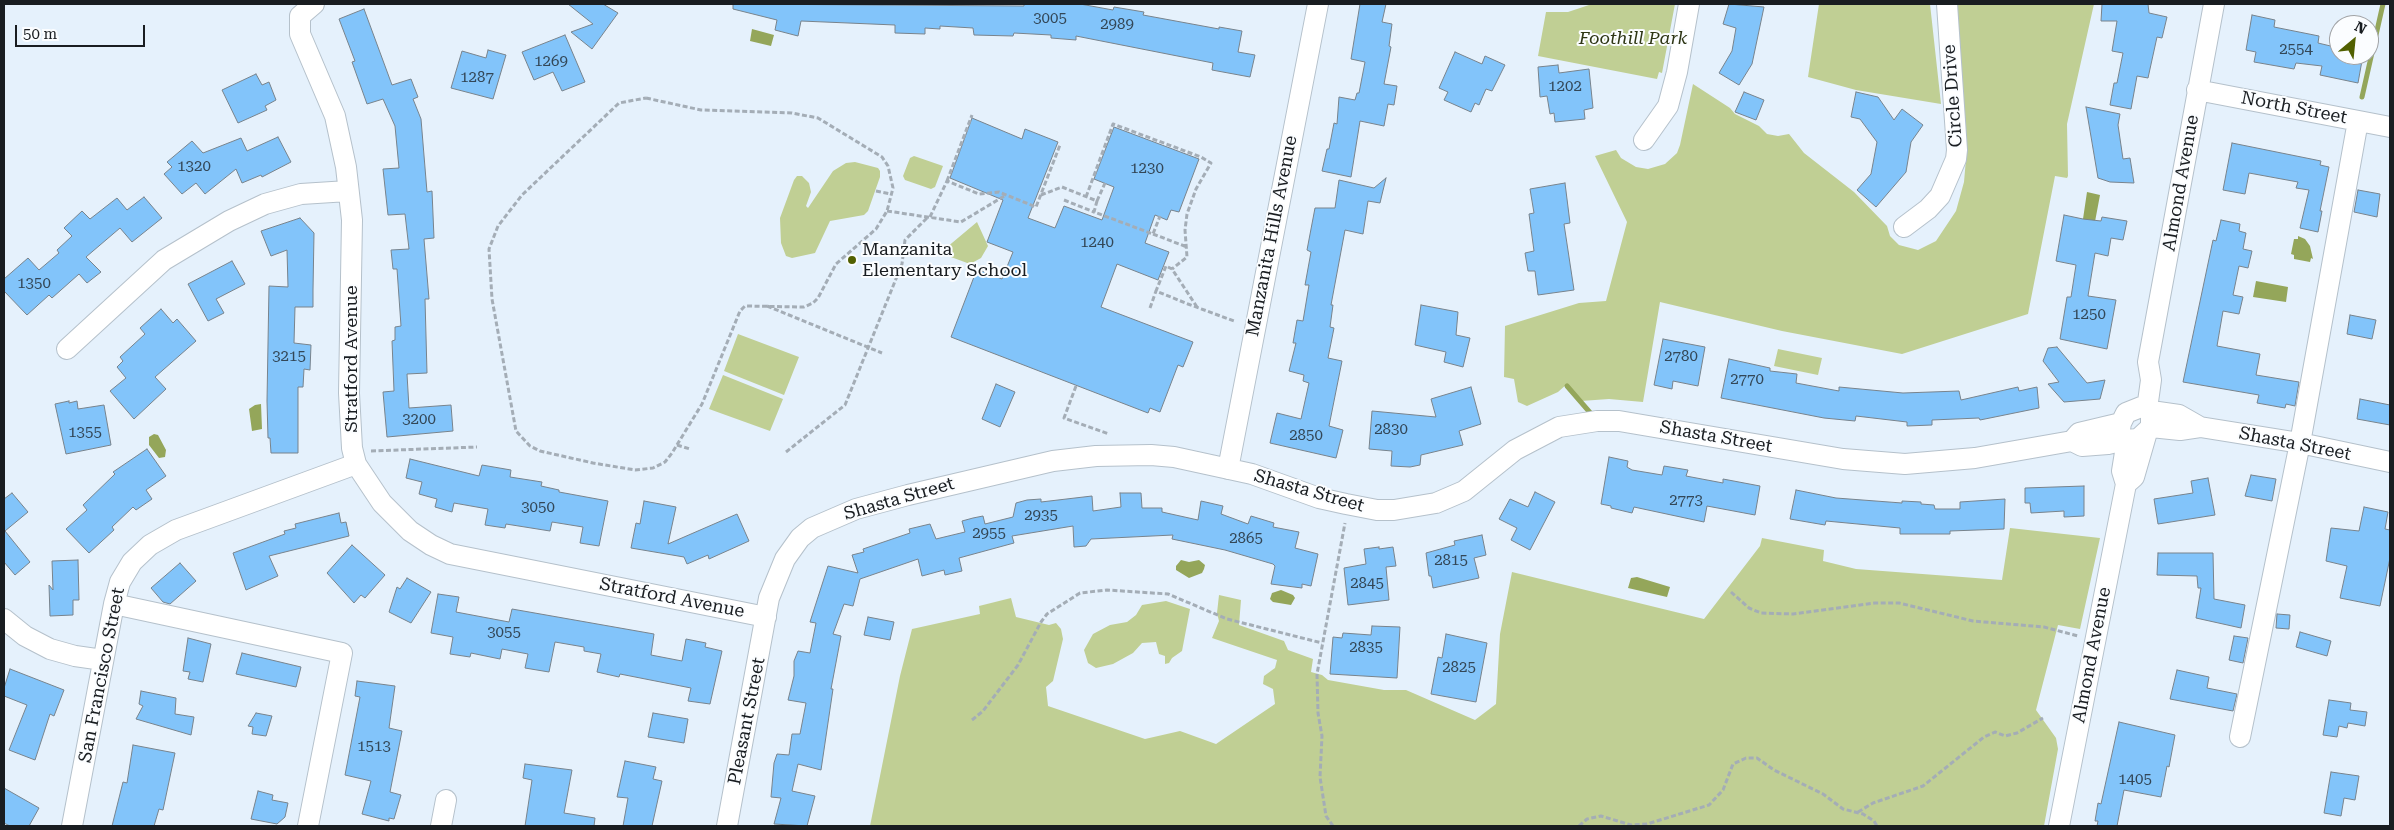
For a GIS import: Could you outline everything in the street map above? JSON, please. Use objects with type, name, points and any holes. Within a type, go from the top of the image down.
[{"type":"street","name":"Manzanita Hills Avenue","points":[[1228,469],[1314,4]]},
{"type":"street","points":[[1644,140],[1668,106],[1677,72],[1690,4]]},
{"type":"street","name":"Circle Drive","points":[[1904,227],[1928,209],[1940,196],[1958,150],[1948,4]]},
{"type":"street","name":"Almond Avenue","points":[[2140,423],[2158,403],[2150,387],[2148,362],[2214,4]]},
{"type":"street","name":"Stratford Avenue","points":[[307,10],[300,34],[335,116],[346,166],[353,250],[350,432],[356,464],[382,503],[410,531],[440,550],[766,617]]},
{"type":"street","name":"North Street","points":[[2198,90],[2390,127]]},
{"type":"street","points":[[2240,737],[2300,443],[2358,121]]},
{"type":"street","points":[[67,349],[164,260],[229,221],[265,204],[302,194],[348,191]]},
{"type":"street","name":"Almond Avenue","points":[[2059,826],[2126,484],[2122,471],[2140,423],[2141,374],[2148,362]]},
{"type":"street","name":"Shasta Street","points":[[766,617],[769,598],[776,576],[800,538],[818,525],[856,509],[1007,470],[1074,458],[1151,455],[1174,457],[1252,474],[1319,498],[1377,510],[1394,510],[1436,503],[1464,491],[1478,482],[1515,450],[1559,427],[1574,423],[1620,421],[1843,459],[1905,464],[1975,458],[2072,441],[2082,446],[2108,444],[2140,423],[2180,430],[2200,427],[2300,443],[2390,462]]},
{"type":"street","name":"San Francisco Street","points":[[72,826],[114,604],[120,582],[127,570],[139,555],[161,537],[321,475],[356,464]]},
{"type":"street","points":[[114,604],[342,653],[308,826]]},
{"type":"street","name":"Pleasant Street","points":[[727,826],[766,617]]},
{"type":"street","points":[[4,618],[25,636],[50,649],[75,656],[103,660]]},
{"type":"street","points":[[441,826],[446,800]]},
{"type":"path","points":[[646,98],[701,110],[792,113],[818,118],[882,157],[891,174],[893,188],[891,194],[887,211],[876,229],[832,269],[818,298],[813,303],[804,307],[745,306],[740,311],[702,404],[665,462],[653,468],[635,470],[593,463],[530,446],[516,430],[492,299],[489,249],[498,226],[510,209],[619,103],[646,98]]},
{"type":"path","points":[[786,452],[845,405],[902,264],[905,240],[929,217],[947,181],[972,115]]},
{"type":"path","points":[[1086,196],[1113,124],[1201,157],[1210,163],[1196,189],[1187,214],[1185,230],[1187,257],[1172,268]]},
{"type":"path","points":[[947,181],[979,194],[999,192],[1036,206],[1060,145]]},
{"type":"path","points":[[1094,212],[1104,183]]},
{"type":"path","points":[[1040,195],[1062,187],[1097,202]]},
{"type":"path","points":[[876,191],[891,194]]},
{"type":"path","points":[[887,211],[961,222],[1007,195]]},
{"type":"path","points":[[1064,200],[1187,248]]},
{"type":"path","points":[[1153,234],[1160,216]]},
{"type":"path","points":[[1150,308],[1166,266],[1172,268],[1197,307]]},
{"type":"path","points":[[1156,291],[1234,321]]},
{"type":"path","points":[[764,305],[882,353]]},
{"type":"path","points":[[1076,386],[1064,418],[1109,434]]},
{"type":"path","points":[[677,445],[690,449]]},
{"type":"path","points":[[371,451],[477,447]]},
{"type":"path","points":[[1333,826],[1326,816],[1320,777],[1322,736],[1318,713],[1317,674],[1345,523]]},
{"type":"path","points":[[972,720],[983,711],[1018,665],[1047,614],[1080,593],[1107,590],[1168,594],[1227,619],[1322,644]]},
{"type":"path","points":[[1731,592],[1749,608],[1761,613],[1793,614],[1814,609],[1837,609],[1874,603],[1899,603],[1973,621],[2044,626],[2095,640]]},
{"type":"path","points":[[1857,813],[1874,803],[1923,786],[1984,737],[1995,732],[2005,736],[2017,732],[2043,718]]},
{"type":"path","points":[[1579,826],[1588,819],[1601,816],[1631,825],[1647,824],[1709,805],[1724,790],[1733,764],[1746,758],[1757,758],[1774,770],[1823,794],[1843,809],[1874,821],[1877,826]]},
{"type":"green space","name":"Foothill Park","points":[[1592,4],[1675,4],[1662,73],[1659,72],[1657,79],[1538,56],[1546,12],[1568,12]]},
{"type":"green space","points":[[1819,4],[1930,4],[1941,104],[1856,90],[1808,77]]},
{"type":"green space","points":[[1956,4],[2094,4],[2067,124],[2068,176],[2067,178],[2055,176],[2028,314],[1902,354],[1782,331],[1660,302],[1643,402],[1609,399],[1581,401],[1567,384],[1558,392],[1527,406],[1518,402],[1514,379],[1504,377],[1505,326],[1579,303],[1606,301],[1627,222],[1595,156],[1616,150],[1621,158],[1636,167],[1648,169],[1665,164],[1677,153],[1680,145],[1693,84],[1730,108],[1735,114],[1759,126],[1767,134],[1778,136],[1789,134],[1804,153],[1854,192],[1887,226],[1890,236],[1899,245],[1918,250],[1936,241],[1956,211],[1964,182],[1966,159]]},
{"type":"green space","points":[[914,156],[943,166],[935,187],[931,189],[905,180],[903,176],[910,158]]},
{"type":"green space","points":[[855,162],[878,168],[880,171],[880,177],[868,211],[864,215],[830,221],[815,253],[792,258],[786,256],[781,243],[780,218],[794,180],[797,176],[802,176],[809,183],[811,192],[806,206],[808,208],[833,171],[846,163]]},
{"type":"green space","points":[[977,222],[988,246],[981,258],[970,264],[940,253]]},
{"type":"green space","points":[[738,334],[799,357],[784,395],[724,371]]},
{"type":"green space","points":[[1778,349],[1822,358],[1818,375],[1774,366]]},
{"type":"green space","points":[[723,375],[783,399],[770,431],[709,409]]},
{"type":"green space","points":[[2010,528],[2100,538],[2080,629],[2058,625],[2036,710],[2056,738],[2058,749],[2044,826],[870,826],[900,676],[912,629],[980,614],[979,606],[1011,598],[1016,617],[1049,625],[1056,623],[1061,629],[1063,639],[1053,681],[1046,687],[1048,706],[1145,739],[1180,731],[1216,744],[1275,704],[1273,689],[1263,684],[1264,676],[1275,668],[1277,660],[1212,638],[1219,621],[1217,613],[1219,595],[1241,600],[1239,625],[1284,641],[1288,650],[1313,659],[1311,672],[1322,675],[1328,680],[1384,690],[1406,690],[1475,720],[1496,704],[1500,634],[1512,572],[1704,619],[1760,546],[1762,538],[1824,550],[1823,561],[1856,569],[2002,580]]},
{"type":"green space","points":[[1166,601],[1190,609],[1182,651],[1172,658],[1169,663],[1165,664],[1165,656],[1159,654],[1156,642],[1142,643],[1133,653],[1113,664],[1096,668],[1088,663],[1084,650],[1093,634],[1110,625],[1127,622],[1136,615],[1142,605]]},
{"type":"shaded area","points":[[752,29],[774,35],[771,46],[750,41]]},
{"type":"shaded area","points":[[2087,192],[2100,195],[2094,227],[2083,219]]},
{"type":"shaded area","points":[[2298,236],[2305,239],[2310,246],[2313,259],[2311,258],[2310,262],[2294,259],[2294,255],[2291,254],[2294,239],[2298,239]]},
{"type":"shaded area","points":[[2256,281],[2288,287],[2286,302],[2253,297]]},
{"type":"shaded area","points":[[261,404],[262,429],[252,431],[249,409]]},
{"type":"shaded area","points":[[154,434],[158,435],[166,450],[165,457],[159,458],[149,445],[149,437]]},
{"type":"shaded area","points":[[1181,560],[1189,562],[1199,560],[1205,565],[1202,573],[1189,578],[1176,570],[1176,566]]},
{"type":"shaded area","points":[[1637,577],[1670,587],[1667,597],[1628,588],[1631,578]]},
{"type":"shaded area","points":[[1281,590],[1293,595],[1295,598],[1291,605],[1273,602],[1270,599],[1272,593]]},
{"type":"building","points":[[568,4],[603,4],[618,13],[592,49],[571,32],[593,24]]},
{"type":"building","points":[[733,4],[1024,6],[1024,4],[1080,4],[1113,10],[1114,7],[1144,12],[1143,15],[1219,29],[1219,27],[1242,31],[1238,52],[1255,55],[1250,77],[1212,70],[1213,63],[1076,36],[1076,40],[1051,38],[1051,35],[1014,33],[1013,36],[974,35],[973,28],[940,26],[940,29],[925,28],[925,34],[895,33],[895,25],[801,21],[798,36],[775,30],[777,20],[733,9]]},
{"type":"building","points":[[1360,4],[1386,4],[1382,22],[1392,24],[1389,46],[1391,47],[1384,84],[1397,86],[1394,105],[1388,104],[1384,126],[1360,121],[1351,177],[1322,171],[1334,123],[1337,124],[1339,97],[1355,100],[1357,93],[1359,93],[1365,62],[1351,59]]},
{"type":"building","points":[[1729,4],[1764,7],[1752,64],[1739,85],[1719,73],[1732,51],[1736,28],[1723,24]]},
{"type":"building","points":[[2102,4],[2148,4],[2149,13],[2167,17],[2162,38],[2157,37],[2148,78],[2137,76],[2131,109],[2110,105],[2123,53],[2112,51],[2117,21],[2101,21]]},
{"type":"building","points":[[364,9],[392,85],[411,79],[418,97],[413,99],[421,119],[427,192],[432,191],[434,238],[424,239],[429,299],[425,299],[427,373],[407,374],[409,408],[451,405],[453,431],[387,437],[383,392],[394,391],[392,341],[395,340],[395,327],[401,326],[397,269],[393,269],[391,250],[409,249],[405,214],[388,215],[383,169],[399,168],[395,126],[383,99],[367,104],[352,62],[355,61],[339,19]]},
{"type":"building","points":[[2252,15],[2275,20],[2274,27],[2319,36],[2318,43],[2329,46],[2329,65],[2361,65],[2358,83],[2320,75],[2322,66],[2296,63],[2294,69],[2254,62],[2256,52],[2246,50]]},
{"type":"building","points":[[565,35],[585,82],[562,91],[553,72],[534,80],[522,52]]},
{"type":"building","points":[[488,50],[506,55],[493,99],[451,88],[462,51],[486,58]]},
{"type":"building","points":[[1455,52],[1482,64],[1485,56],[1505,65],[1492,91],[1486,89],[1479,105],[1475,103],[1471,112],[1444,100],[1448,92],[1439,88]]},
{"type":"building","points":[[1558,65],[1559,73],[1589,69],[1593,108],[1584,110],[1585,119],[1555,122],[1554,113],[1550,114],[1547,96],[1540,97],[1538,67]]},
{"type":"building","points":[[256,74],[262,85],[269,82],[276,100],[265,106],[267,110],[238,123],[222,90]]},
{"type":"building","points":[[1744,92],[1764,100],[1756,120],[1735,112]]},
{"type":"building","points":[[1856,92],[1878,97],[1894,120],[1902,109],[1923,125],[1911,142],[1906,172],[1876,207],[1857,190],[1871,174],[1877,142],[1860,119],[1851,117]]},
{"type":"building","points":[[2086,107],[2120,114],[2118,125],[2123,159],[2130,158],[2134,183],[2110,182],[2098,178]]},
{"type":"building","points":[[972,118],[1022,139],[1025,129],[1058,142],[1028,218],[1055,228],[1064,206],[1102,220],[1114,187],[1094,179],[1114,127],[1199,159],[1179,212],[1171,210],[1167,220],[1155,215],[1145,243],[1169,252],[1158,280],[1117,264],[1101,307],[1193,342],[1183,367],[1178,365],[1160,412],[1150,408],[1148,413],[951,337],[977,269],[1002,279],[1013,252],[987,242],[1003,200],[950,178]]},
{"type":"building","points":[[278,137],[291,162],[262,177],[261,175],[242,183],[236,169],[205,194],[196,183],[182,194],[164,174],[172,167],[167,162],[192,141],[203,153],[241,138],[247,151]]},
{"type":"building","points":[[2232,143],[2321,161],[2320,165],[2329,167],[2320,211],[2322,211],[2318,232],[2300,228],[2309,190],[2296,188],[2298,182],[2249,173],[2245,194],[2223,190]]},
{"type":"building","points":[[1386,178],[1380,203],[1368,201],[1363,234],[1345,230],[1331,305],[1333,305],[1330,327],[1334,328],[1328,358],[1342,361],[1329,426],[1343,430],[1336,458],[1270,443],[1277,413],[1301,419],[1309,383],[1303,381],[1304,375],[1289,371],[1296,343],[1293,343],[1297,320],[1303,321],[1309,285],[1305,285],[1311,252],[1307,250],[1315,208],[1335,208],[1339,180],[1374,188]]},
{"type":"building","points":[[1565,183],[1570,223],[1564,224],[1574,290],[1538,295],[1535,271],[1528,271],[1525,253],[1534,251],[1529,214],[1534,213],[1530,189]]},
{"type":"building","points":[[2358,190],[2380,194],[2377,217],[2354,212]]},
{"type":"building","points":[[144,197],[162,218],[132,242],[120,228],[86,257],[101,272],[87,283],[79,274],[52,298],[49,295],[27,315],[4,291],[4,279],[28,258],[39,270],[59,253],[57,250],[72,236],[64,228],[82,211],[90,219],[117,198],[127,210]]},
{"type":"building","points":[[2064,215],[2101,221],[2102,217],[2127,221],[2123,240],[2111,238],[2108,256],[2095,253],[2088,296],[2116,300],[2107,349],[2060,339],[2067,297],[2071,297],[2076,265],[2056,261]]},
{"type":"building","points":[[300,218],[314,233],[313,307],[295,307],[294,343],[311,345],[310,370],[304,369],[303,387],[298,387],[298,453],[271,453],[270,438],[268,438],[267,401],[269,286],[288,287],[287,250],[271,256],[261,231]]},
{"type":"building","points":[[2221,220],[2240,224],[2239,231],[2246,233],[2243,249],[2252,251],[2248,268],[2239,266],[2233,295],[2243,297],[2239,314],[2223,311],[2217,346],[2260,354],[2256,375],[2299,382],[2295,406],[2286,404],[2285,408],[2257,403],[2259,395],[2183,382],[2213,240],[2216,241]]},
{"type":"building","points":[[232,261],[245,284],[216,299],[224,313],[208,321],[188,284]]},
{"type":"building","points":[[1421,305],[1458,312],[1456,335],[1470,338],[1463,367],[1444,362],[1446,352],[1415,345]]},
{"type":"building","points":[[161,309],[173,323],[177,319],[196,341],[155,377],[166,389],[134,419],[110,391],[126,378],[117,367],[123,361],[120,357],[145,334],[140,328]]},
{"type":"building","points":[[2350,315],[2376,320],[2372,339],[2347,334]]},
{"type":"building","points":[[1663,339],[1705,347],[1698,386],[1673,381],[1672,389],[1654,385]]},
{"type":"building","points":[[2057,347],[2087,383],[2105,380],[2100,399],[2064,402],[2048,384],[2059,382],[2043,361],[2048,348]]},
{"type":"building","points":[[1729,359],[1770,368],[1770,371],[1797,374],[1796,383],[1839,391],[1839,387],[1903,393],[1959,391],[1961,400],[2018,387],[2019,391],[2037,387],[2039,408],[1980,420],[1979,418],[1932,420],[1932,425],[1907,426],[1907,422],[1856,416],[1855,421],[1824,418],[1721,398]]},
{"type":"building","points":[[996,384],[1015,392],[1000,427],[982,419]]},
{"type":"building","points":[[1471,387],[1481,424],[1459,431],[1463,445],[1421,455],[1420,465],[1410,467],[1391,466],[1392,451],[1369,449],[1372,411],[1436,417],[1431,399]]},
{"type":"building","points":[[2360,399],[2390,405],[2390,425],[2357,419]]},
{"type":"building","points":[[69,401],[69,403],[77,401],[78,409],[104,405],[111,445],[66,454],[55,404]]},
{"type":"building","points":[[147,449],[166,476],[146,490],[152,499],[136,510],[133,507],[112,527],[114,530],[89,553],[66,529],[87,510],[83,505],[115,474],[113,472]]},
{"type":"building","points":[[1609,457],[1628,461],[1627,467],[1632,470],[1662,475],[1664,466],[1688,470],[1686,476],[1723,483],[1723,479],[1760,486],[1755,515],[1707,506],[1704,522],[1634,507],[1632,513],[1611,508],[1611,506],[1601,504]]},
{"type":"building","points":[[410,459],[479,476],[482,465],[511,470],[510,477],[542,482],[541,486],[559,490],[559,492],[608,501],[599,546],[580,543],[583,527],[552,522],[550,531],[506,524],[505,528],[485,525],[488,509],[454,503],[452,512],[435,507],[437,499],[419,494],[422,482],[406,478]]},
{"type":"building","points":[[2251,475],[2276,479],[2272,501],[2245,496]]},
{"type":"building","points":[[2208,478],[2215,515],[2158,524],[2154,499],[2193,493],[2191,481]]},
{"type":"building","points":[[2084,486],[2084,516],[2064,517],[2064,511],[2031,513],[2030,503],[2025,503],[2025,488]]},
{"type":"building","points":[[1796,490],[1836,498],[1902,503],[1902,501],[1921,502],[1921,504],[1934,505],[1935,509],[1960,509],[1960,502],[2005,499],[2004,529],[1950,531],[1950,534],[1900,534],[1900,528],[1826,521],[1825,525],[1790,519]]},
{"type":"building","points":[[1535,492],[1555,502],[1530,550],[1511,540],[1517,528],[1499,519],[1510,499],[1528,507]]},
{"type":"building","points":[[12,493],[28,512],[5,531],[30,562],[15,575],[4,562],[4,499]]},
{"type":"building","points":[[1120,493],[1141,493],[1142,508],[1162,508],[1162,512],[1198,520],[1201,501],[1223,506],[1221,514],[1248,524],[1251,516],[1274,523],[1273,527],[1299,532],[1295,548],[1318,554],[1311,586],[1302,584],[1302,588],[1271,584],[1275,566],[1273,564],[1225,550],[1172,539],[1173,535],[1091,539],[1086,546],[1074,547],[1073,526],[1012,536],[1014,543],[959,558],[962,571],[945,575],[944,570],[922,576],[918,559],[860,579],[853,606],[844,604],[833,634],[841,636],[831,689],[833,689],[821,770],[798,764],[792,791],[815,796],[807,826],[774,824],[781,798],[771,797],[774,763],[777,754],[789,755],[792,734],[800,734],[806,703],[788,700],[794,676],[794,661],[798,651],[810,653],[816,623],[810,622],[828,566],[858,573],[852,555],[864,552],[863,549],[910,533],[909,529],[930,524],[936,539],[965,532],[962,521],[983,516],[985,524],[1013,517],[1016,503],[1027,500],[1041,499],[1041,502],[1092,496],[1093,511],[1121,507]]},
{"type":"building","points":[[644,501],[676,507],[668,544],[737,514],[749,541],[709,559],[708,555],[687,564],[684,557],[631,548],[636,523],[640,524]]},
{"type":"building","points":[[2364,507],[2388,512],[2385,529],[2390,530],[2390,558],[2380,606],[2340,598],[2347,566],[2326,561],[2331,528],[2359,531]]},
{"type":"building","points":[[339,513],[341,523],[346,522],[349,536],[269,556],[278,576],[246,590],[233,553],[285,534],[284,531],[296,528],[295,524]]},
{"type":"building","points":[[1482,535],[1486,555],[1474,558],[1479,578],[1433,588],[1431,576],[1429,576],[1426,553],[1455,545],[1454,541]]},
{"type":"building","points":[[352,545],[385,575],[365,598],[361,595],[354,603],[327,573]]},
{"type":"building","points":[[1379,547],[1379,549],[1393,547],[1396,566],[1386,567],[1389,600],[1348,605],[1344,568],[1366,564],[1364,549]]},
{"type":"building","points":[[2158,553],[2213,553],[2214,599],[2245,605],[2241,628],[2196,618],[2201,588],[2198,588],[2197,576],[2157,575]]},
{"type":"building","points":[[78,560],[79,600],[73,600],[73,615],[50,616],[49,585],[53,590],[52,561]]},
{"type":"building","points":[[180,563],[196,581],[170,604],[163,602],[151,588]]},
{"type":"building","points":[[407,578],[431,592],[411,623],[389,612],[397,587],[400,589]]},
{"type":"building","points":[[438,594],[459,597],[456,612],[509,622],[512,609],[654,634],[651,655],[682,661],[686,639],[706,643],[705,647],[722,651],[710,704],[688,701],[691,688],[620,674],[619,677],[597,672],[601,654],[584,651],[584,647],[555,642],[549,672],[525,668],[528,654],[502,649],[500,659],[471,653],[470,657],[450,654],[453,637],[431,633]]},
{"type":"building","points":[[2277,614],[2290,615],[2289,629],[2276,628]]},
{"type":"building","points":[[868,617],[894,622],[890,640],[864,635]]},
{"type":"building","points":[[1372,626],[1400,627],[1397,678],[1330,674],[1333,637],[1342,638],[1343,633],[1371,635]]},
{"type":"building","points":[[2300,632],[2331,641],[2327,656],[2296,647]]},
{"type":"building","points":[[1446,634],[1487,643],[1476,702],[1431,694],[1438,657],[1442,658]]},
{"type":"building","points":[[2234,636],[2248,638],[2243,663],[2229,660]]},
{"type":"building","points":[[188,638],[211,644],[203,682],[188,679],[190,672],[183,671]]},
{"type":"building","points":[[242,653],[301,667],[296,687],[236,674]]},
{"type":"building","points":[[10,669],[64,690],[54,716],[50,714],[35,760],[9,750],[27,705],[4,696],[4,688]]},
{"type":"building","points":[[2177,670],[2209,677],[2207,688],[2237,694],[2233,711],[2170,699]]},
{"type":"building","points":[[357,681],[395,686],[389,728],[402,731],[390,792],[401,795],[394,819],[389,818],[389,821],[362,814],[371,781],[345,775],[360,697],[355,696]]},
{"type":"building","points":[[141,691],[176,698],[175,714],[194,717],[191,735],[136,719],[143,706],[139,704]]},
{"type":"building","points":[[2329,700],[2351,703],[2350,710],[2367,712],[2365,726],[2348,723],[2347,728],[2339,726],[2337,737],[2323,735]]},
{"type":"building","points":[[256,713],[272,716],[266,736],[252,734],[253,727],[248,726]]},
{"type":"building","points":[[653,713],[688,719],[684,743],[648,737]]},
{"type":"building","points":[[2119,722],[2175,735],[2169,767],[2167,766],[2161,797],[2124,790],[2117,826],[2097,826],[2098,821],[2095,821],[2098,803],[2101,804]]},
{"type":"building","points":[[133,745],[175,753],[163,810],[159,809],[154,826],[112,826],[123,782],[127,783]]},
{"type":"building","points":[[625,761],[656,767],[653,779],[662,781],[652,826],[623,826],[628,798],[617,797]]},
{"type":"building","points":[[525,764],[572,770],[564,813],[595,818],[594,826],[525,826],[532,780],[523,778]]},
{"type":"building","points":[[2331,772],[2359,776],[2355,800],[2344,798],[2341,816],[2324,813]]},
{"type":"building","points":[[4,788],[39,808],[29,826],[10,826],[4,823]]},
{"type":"building","points":[[258,791],[273,795],[272,800],[288,803],[285,817],[277,824],[251,819]]},
{"type":"waterway","points":[[2362,97],[2383,4]]},
{"type":"waterway","points":[[1567,386],[1593,416]]},
{"type":"place","name":"Manzanita Elementary School","points":[[852,260]]}]
